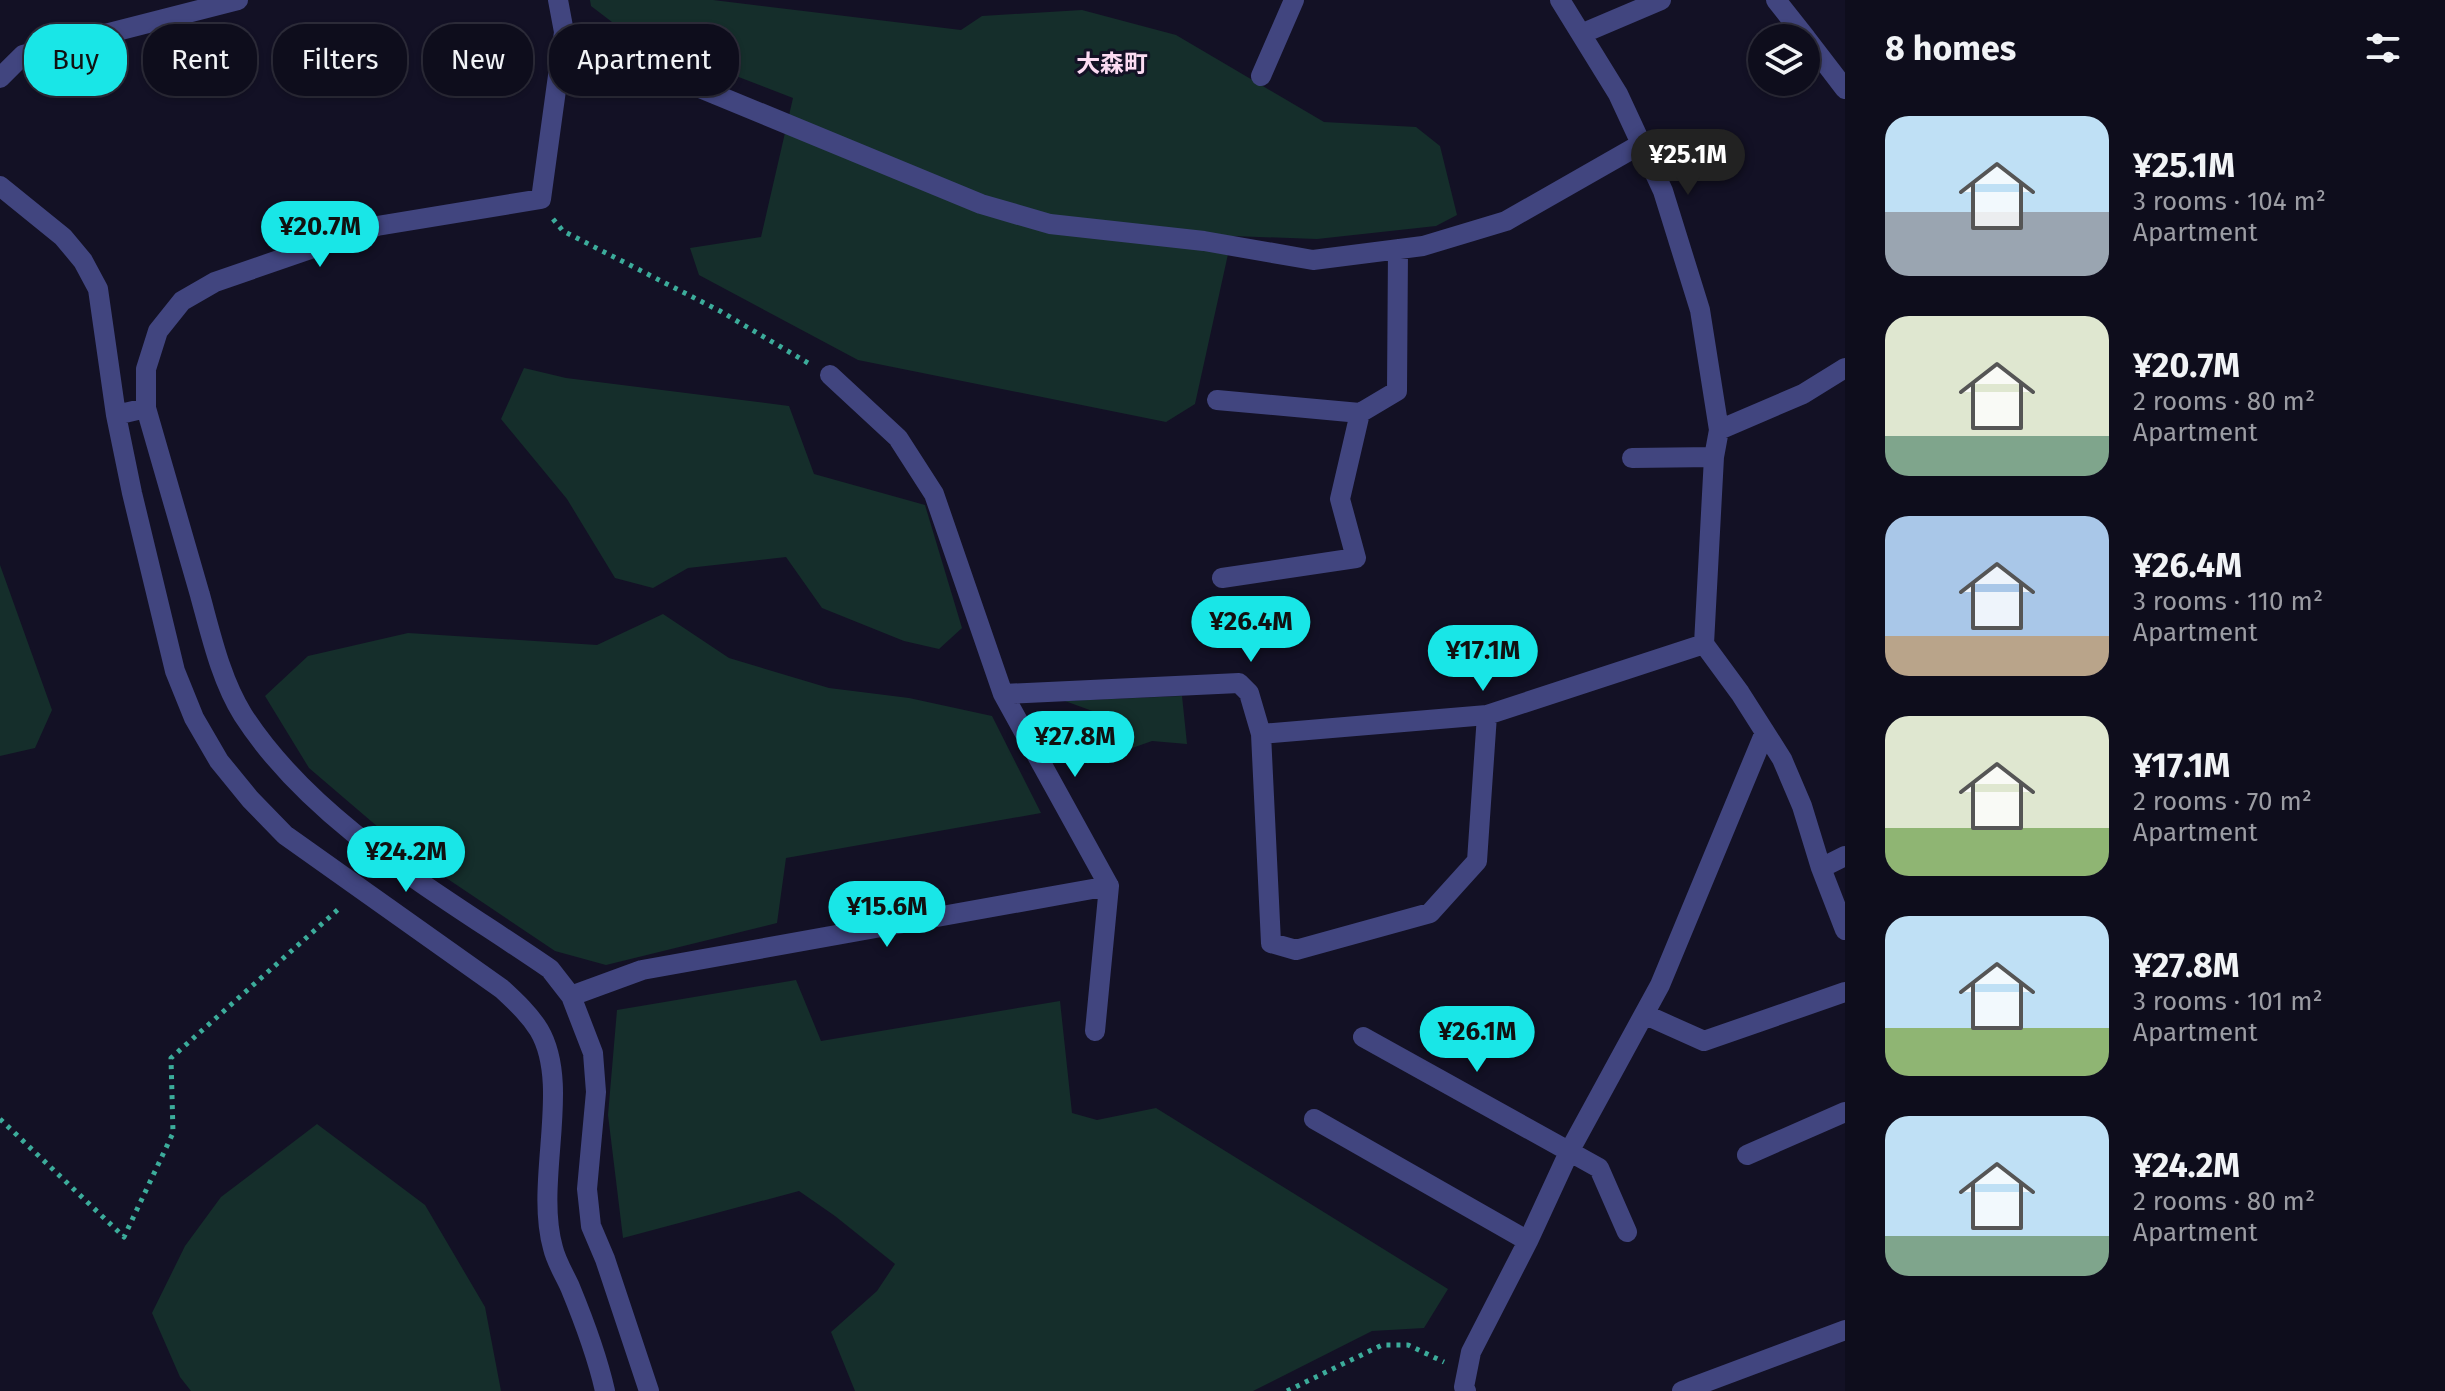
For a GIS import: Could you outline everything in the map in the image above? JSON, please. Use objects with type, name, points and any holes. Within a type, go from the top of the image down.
[{"type":"street","points":[[0,78],[23,55],[238,0]]},
{"type":"street","points":[[558,0],[562,24]]},
{"type":"street","points":[[1261,76],[1294,0]]},
{"type":"street","points":[[1560,0],[1618,94],[1663,191],[1700,310],[1719,430],[1714,457],[1704,644],[1782,759],[1802,806],[1845,930]]},
{"type":"street","points":[[1581,34],[1661,0]]},
{"type":"street","points":[[1776,0],[1795,24]]},
{"type":"street","points":[[1820,56],[1845,89]]},
{"type":"street","points":[[555,96],[541,199],[377,226],[215,282],[182,301],[158,331],[146,369],[146,408],[219,661],[242,713],[277,761],[323,810],[550,969],[571,996],[593,1053],[596,1092],[587,1189],[591,1226],[649,1391]]},
{"type":"street","points":[[719,96],[981,204],[1050,224],[1204,241],[1313,260],[1423,246],[1506,221],[1641,144]]},
{"type":"street","points":[[0,186],[63,237],[83,261],[98,289],[116,415],[175,671],[194,718],[219,761],[285,835],[502,989],[526,1011],[540,1032],[551,1064],[552,1099],[546,1177],[553,1248],[598,1357],[605,1391]]},
{"type":"street","points":[[1217,400],[1360,413],[1397,391],[1398,249]]},
{"type":"street","points":[[1719,430],[1803,394],[1845,368]]},
{"type":"street","points":[[830,375],[898,438],[934,494],[1003,694],[1109,886],[1095,1031]]},
{"type":"street","points":[[1803,394],[1845,385]]},
{"type":"street","points":[[116,415],[146,408]]},
{"type":"street","points":[[1222,578],[1356,558],[1340,499],[1360,413]]},
{"type":"street","points":[[1632,458],[1714,457]]},
{"type":"street","points":[[1261,734],[1487,715],[1704,644]]},
{"type":"street","points":[[1003,694],[1239,683],[1249,693],[1261,734],[1271,943],[1296,950],[1430,913],[1477,861],[1487,715]]},
{"type":"street","points":[[1466,1382],[1471,1352],[1570,1150],[1646,1015],[1765,732]]},
{"type":"street","points":[[1821,868],[1845,856]]},
{"type":"street","points":[[571,996],[642,970],[1109,886]]},
{"type":"street","points":[[1646,1015],[1704,1041],[1845,992]]},
{"type":"street","points":[[1363,1037],[1599,1168],[1627,1232]]},
{"type":"street","points":[[1747,1155],[1845,1112]]},
{"type":"street","points":[[1314,1119],[1528,1241]]},
{"type":"street","points":[[1682,1391],[1845,1330]]},
{"type":"path","points":[[541,199],[549,215],[563,231],[720,311],[830,375]]},
{"type":"path","points":[[0,1119],[124,1237],[173,1133],[171,1058],[361,889]]},
{"type":"path","points":[[1287,1391],[1382,1345],[1408,1345],[1466,1382]]},
{"type":"green space","points":[[590,0],[713,0],[961,30],[982,16],[1082,10],[1176,35],[1324,122],[1416,127],[1440,146],[1457,215],[1436,226],[1317,239],[1232,236],[1195,404],[1166,422],[858,360],[699,275],[690,248],[761,237],[793,98],[739,77],[739,24],[615,24],[591,6]]},
{"type":"green space","points":[[524,368],[566,378],[789,406],[814,474],[925,505],[962,628],[939,649],[904,641],[822,608],[786,557],[688,568],[653,588],[615,578],[567,499],[501,419]]},
{"type":"green space","points":[[0,565],[52,710],[35,748],[0,756]]},
{"type":"green space","points":[[663,614],[729,658],[829,688],[909,698],[992,716],[1041,813],[786,858],[777,923],[606,965],[555,951],[406,851],[309,768],[265,696],[308,656],[408,633],[597,645]]},
{"type":"green space","points":[[1182,696],[1187,744],[1152,741],[1087,764],[1106,716],[1065,701]]},
{"type":"green space","points":[[796,980],[821,1041],[1060,1001],[1072,1113],[1097,1120],[1156,1108],[1448,1289],[1424,1328],[1372,1331],[1253,1391],[855,1391],[831,1332],[877,1291],[895,1264],[799,1191],[623,1238],[608,1115],[617,1010]]},
{"type":"green space","points":[[317,1124],[425,1205],[485,1307],[501,1391],[191,1391],[180,1377],[152,1313],[185,1246],[221,1197]]},
{"type":"district","name":"大森町","points":[[1112,64]]}]
